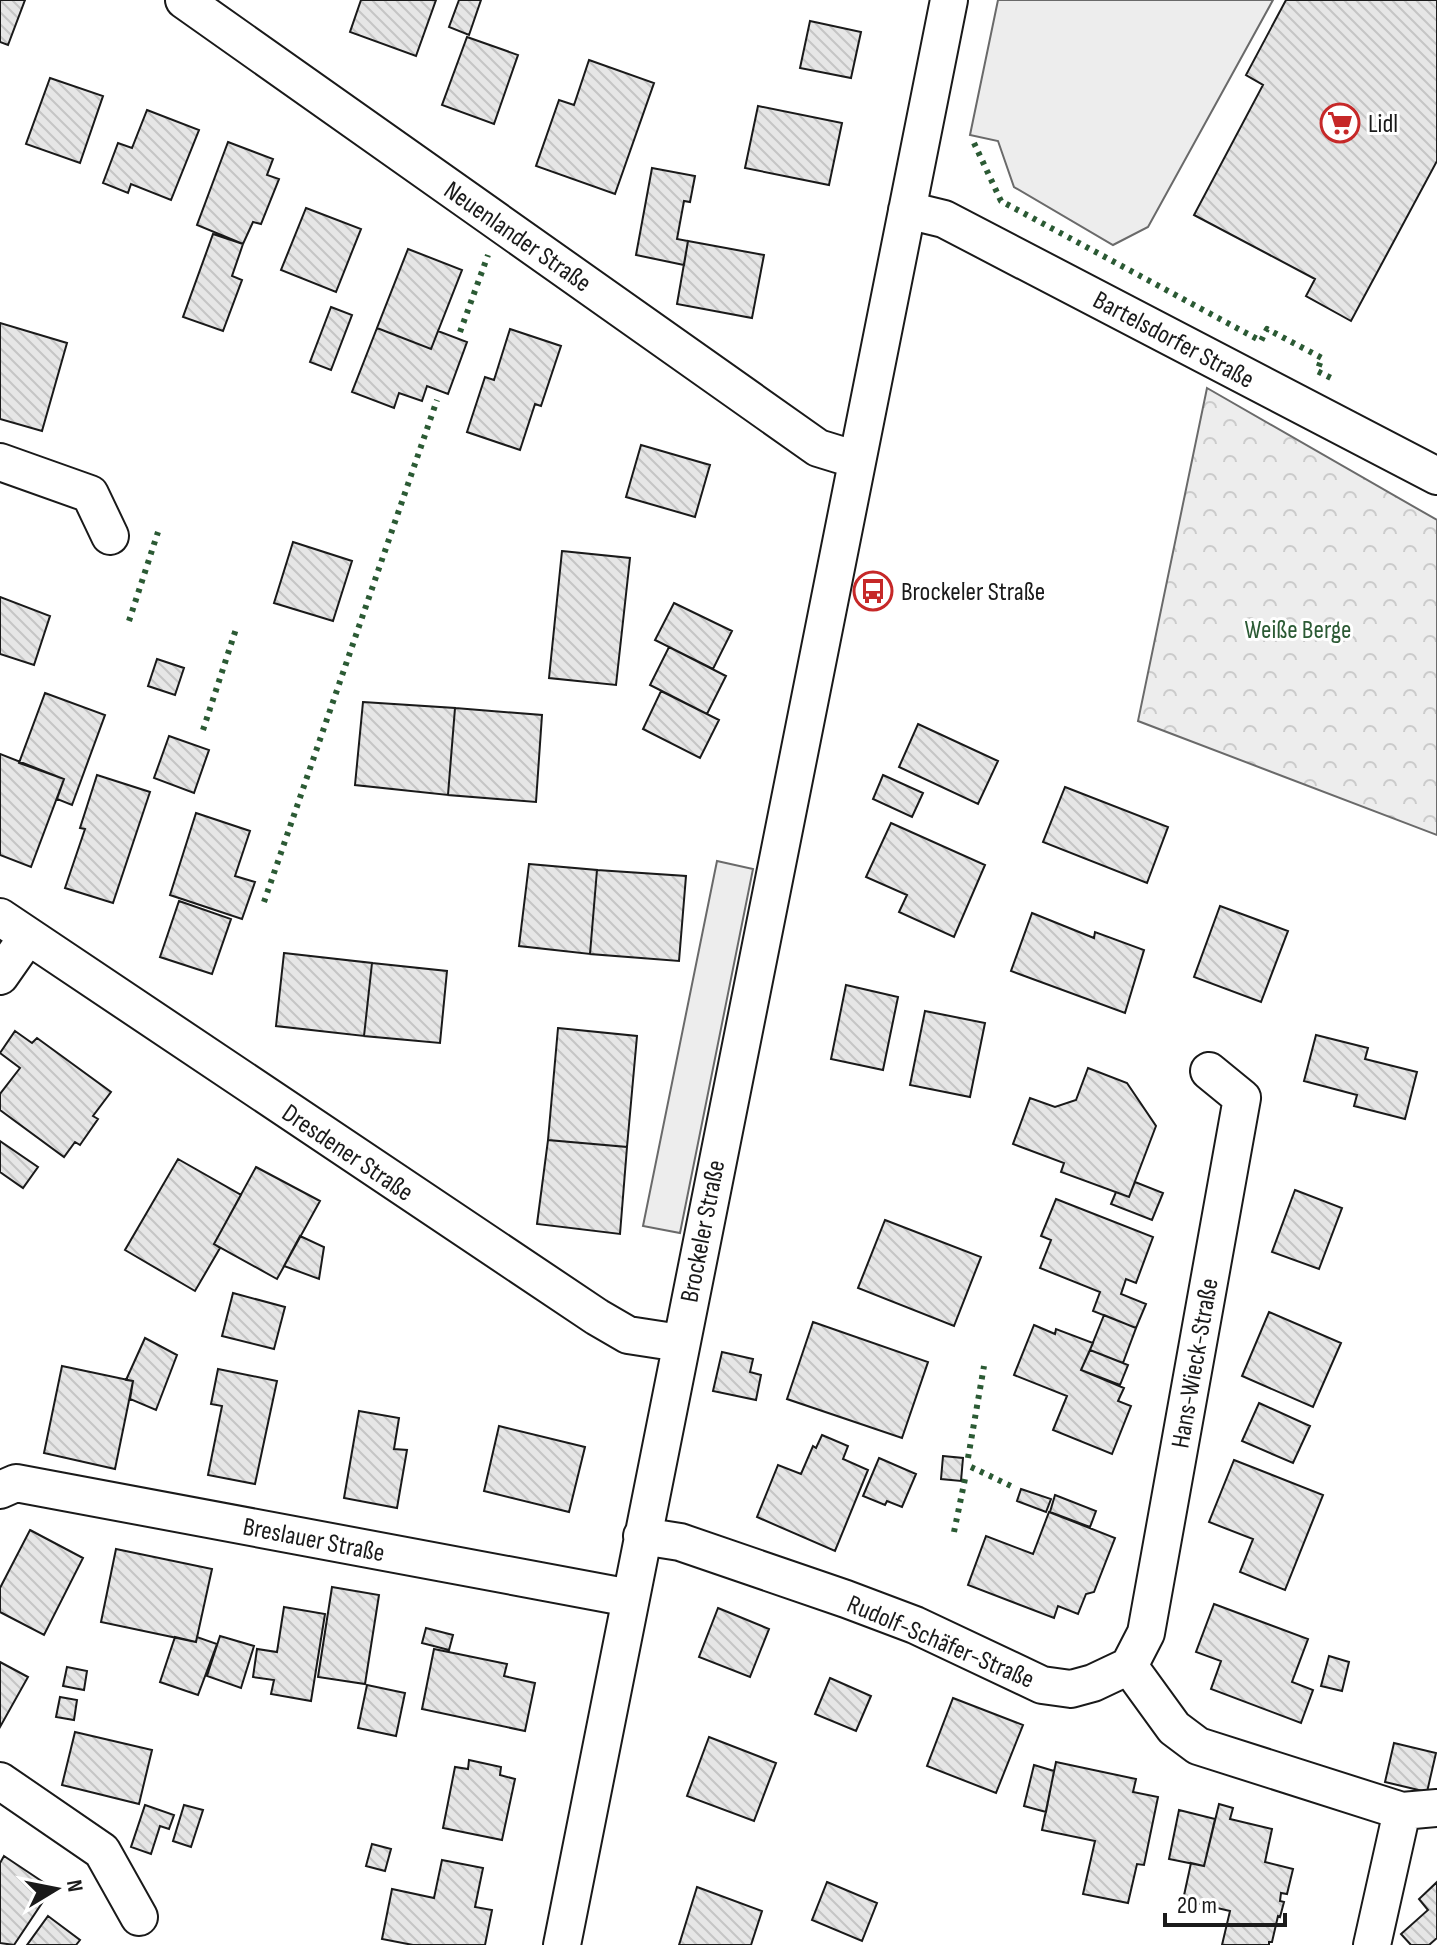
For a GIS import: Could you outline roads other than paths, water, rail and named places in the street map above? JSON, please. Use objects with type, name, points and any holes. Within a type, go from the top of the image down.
[{"type":"street","name":"Brockeler Straße","points":[[562,1945],[949,0]]},
{"type":"street","name":"Neuenlander Straße","points":[[191,2],[818,448],[857,460]]},
{"type":"street","name":"Bartelsdorfer Straße","points":[[907,210],[944,219],[1437,476]]},
{"type":"street","points":[[0,462],[90,494],[110,536]]},
{"type":"street","name":"Dresdener Straße","points":[[0,976],[14,926],[597,1317],[628,1335],[680,1343]]},
{"type":"street","name":"Hans-Wieck-Straße","points":[[1129,1666],[1146,1633],[1242,1098],[1209,1071]]},
{"type":"street","name":"Breslauer Straße","points":[[0,1490],[16,1483],[630,1598]]},
{"type":"street","name":"Rudolf-Schäfer-Straße","points":[[642,1536],[680,1542],[860,1604],[915,1625],[1042,1685],[1071,1689],[1093,1683],[1129,1666]]},
{"type":"street","points":[[1129,1666],[1174,1728],[1198,1746],[1420,1809],[1372,1945]]},
{"type":"street","points":[[0,1781],[102,1851],[139,1917]]},
{"type":"place","name":"Lidl","points":[[1340,123]]},
{"type":"place","name":"Brockeler Straße","points":[[873,591]]},
{"type":"park label","name":"Weiße Berge","points":[[1298,629]]}]
